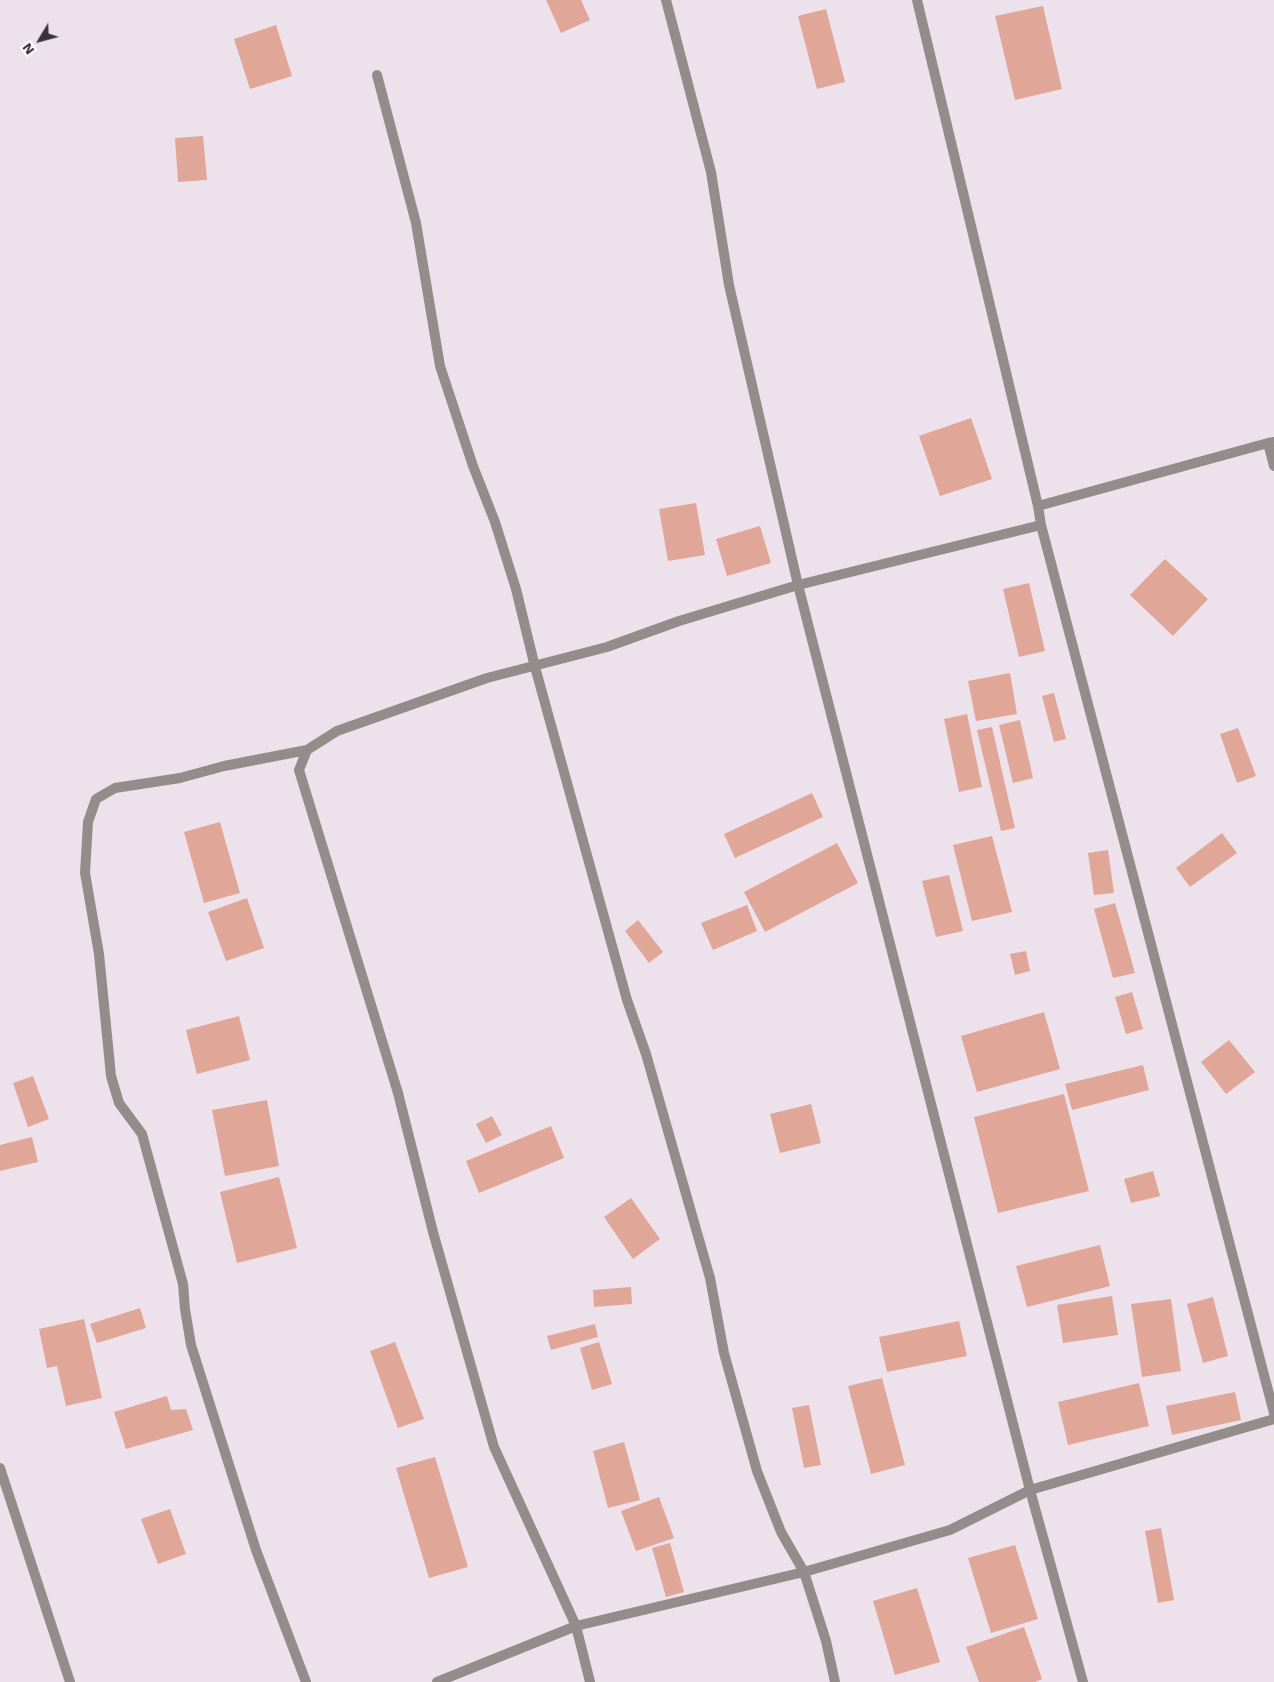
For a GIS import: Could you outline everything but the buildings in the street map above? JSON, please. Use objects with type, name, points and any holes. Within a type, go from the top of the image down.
[{"type":"street","points":[[666,0],[711,172],[729,285],[798,585],[1030,1490],[1083,1682]]},
{"type":"street","points":[[917,0],[1041,525],[1274,1413]]},
{"type":"street","points":[[377,75],[416,223],[440,366],[473,466],[495,522],[516,589],[627,1000],[646,1054],[710,1278],[724,1353],[757,1471],[781,1532],[804,1572],[826,1641],[835,1682]]},
{"type":"street","points":[[1038,506],[1271,442],[1274,466]]},
{"type":"street","points":[[306,1682],[256,1550],[191,1345],[183,1284],[142,1134],[119,1103],[111,1076],[99,954],[85,873],[88,822],[96,799],[115,788],[180,778],[224,766],[307,750],[337,731],[487,678],[536,667],[607,647],[679,621],[798,585],[1041,525]]},
{"type":"street","points":[[307,750],[299,770],[398,1093],[433,1232],[494,1447],[576,1626],[590,1682]]},
{"type":"street","points":[[437,1682],[576,1626],[804,1572],[950,1530],[1030,1490],[1274,1419]]},
{"type":"street","points":[[0,1468],[70,1682]]}]
